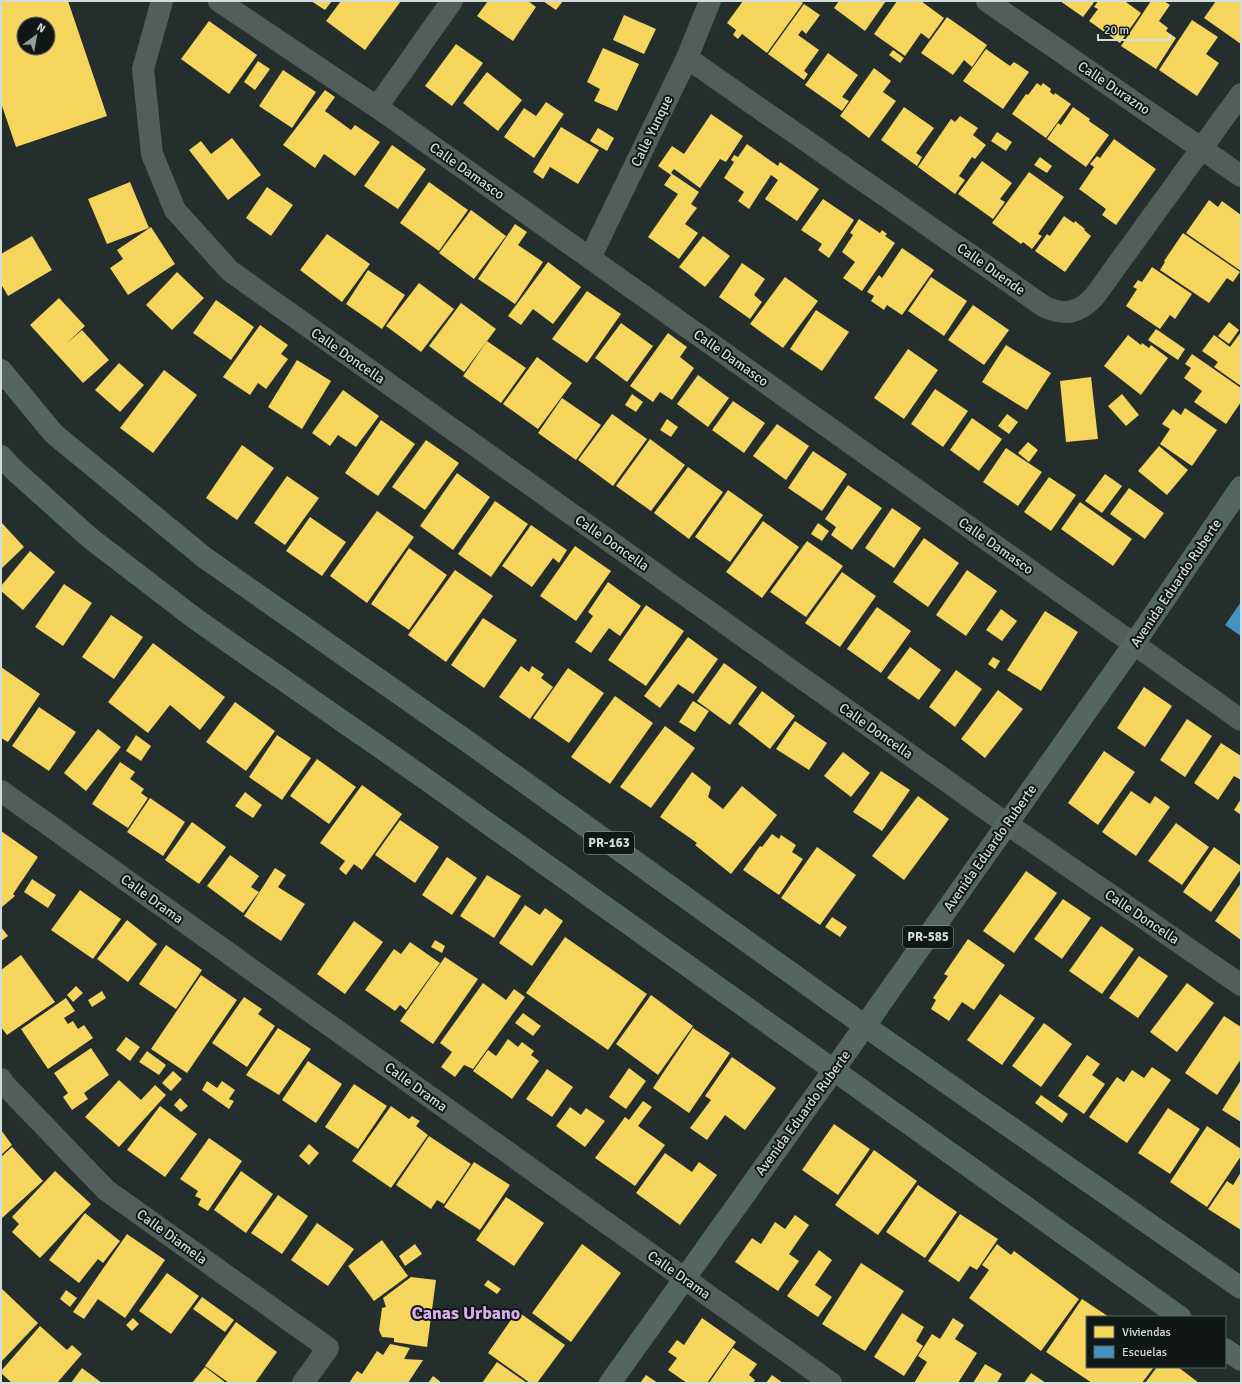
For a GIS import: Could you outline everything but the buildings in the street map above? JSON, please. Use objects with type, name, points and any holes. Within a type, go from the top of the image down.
[{"type":"main road","name":"PR-163","points":[[1,370],[54,434],[204,558],[484,753],[865,1026],[1241,1288]]},
{"type":"main road","points":[[1,456],[14,470],[90,538],[197,620],[434,785],[1179,1316]]},
{"type":"main road","name":"Avenida Eduardo Ruberte","points":[[610,1383],[865,1026],[1134,644],[1241,487]]},
{"type":"main road","points":[[1226,1350],[1241,1360]]},
{"type":"street","name":"Calle Doncella","points":[[162,1],[143,69],[152,154],[175,210],[230,271],[1007,824],[1241,985]]},
{"type":"street","name":"Calle Damasco","points":[[219,1],[377,107],[1241,720]]},
{"type":"street","points":[[377,107],[452,1]]},
{"type":"street","name":"Calle Yunque","points":[[590,258],[687,58],[710,1]]},
{"type":"street","name":"Calle Durazno","points":[[987,1],[1241,176]]},
{"type":"street","name":"Calle Duende","points":[[687,58],[1045,307],[1056,311],[1066,312],[1077,310],[1087,305],[1094,297],[1241,94]]},
{"type":"street","name":"Calle Drama","points":[[1,791],[831,1383]]},
{"type":"street","name":"Calle Diamela","points":[[1,1079],[5,1085],[106,1190],[328,1348],[303,1383]]},
{"type":"district","name":"Canas Urbano","points":[[466,1313]]}]
